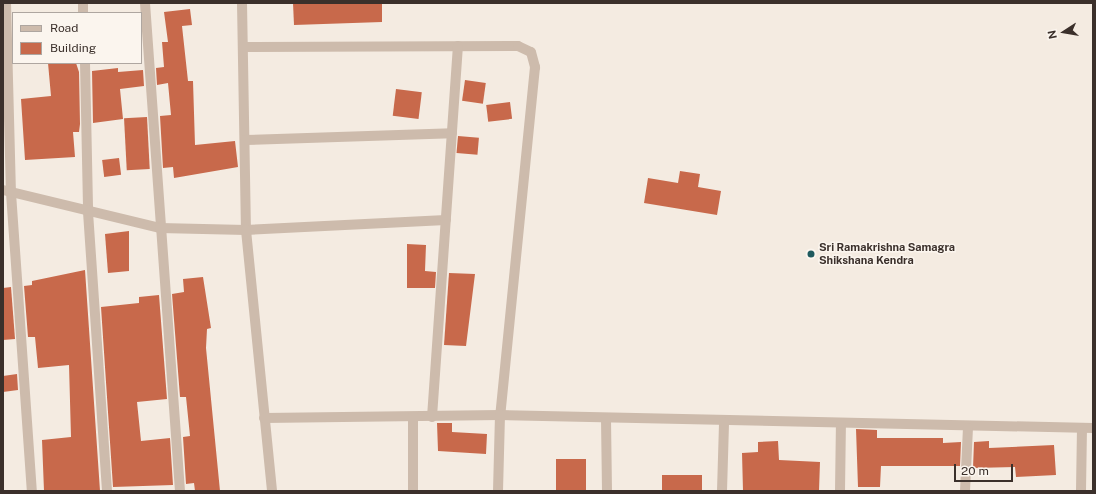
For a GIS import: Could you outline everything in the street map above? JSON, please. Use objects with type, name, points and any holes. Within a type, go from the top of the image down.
[{"type":"street","points":[[6,3],[7,192],[32,491]]},
{"type":"street","points":[[145,3],[180,491]]},
{"type":"street","points":[[242,3],[246,230],[272,491]]},
{"type":"street","points":[[243,47],[458,46],[525,48],[531,52],[535,67],[500,415],[498,491]]},
{"type":"street","points":[[432,417],[458,46]]},
{"type":"street","points":[[84,64],[88,212],[107,491]]},
{"type":"street","points":[[245,140],[452,133]]},
{"type":"street","points":[[7,192],[160,228],[246,230],[446,220]]},
{"type":"street","points":[[264,418],[500,415],[724,422],[841,423],[968,428],[1093,428]]},
{"type":"street","points":[[413,417],[413,491]]},
{"type":"street","points":[[606,419],[607,491]]},
{"type":"street","points":[[722,491],[724,422]]},
{"type":"street","points":[[840,491],[841,423]]},
{"type":"street","points":[[965,491],[968,428]]},
{"type":"street","points":[[1081,491],[1082,428]]},
{"type":"building","points":[[293,3],[382,3],[382,22],[294,25]]},
{"type":"building","points":[[190,9],[192,25],[182,26],[188,81],[193,81],[195,145],[235,141],[238,167],[174,178],[173,167],[163,168],[160,116],[171,115],[168,83],[157,85],[156,68],[164,67],[162,42],[168,42],[164,12]]},
{"type":"building","points":[[48,64],[76,64],[79,72],[80,124],[79,132],[73,132],[75,157],[25,160],[21,99],[51,96]]},
{"type":"building","points":[[118,68],[118,72],[143,70],[144,86],[120,89],[123,119],[93,123],[92,71]]},
{"type":"building","points":[[465,80],[486,83],[483,104],[462,101]]},
{"type":"building","points":[[396,89],[422,92],[419,119],[393,116]]},
{"type":"building","points":[[510,102],[512,119],[488,122],[486,105]]},
{"type":"building","points":[[147,117],[150,169],[127,170],[124,118]]},
{"type":"building","points":[[458,136],[479,138],[477,155],[457,153]]},
{"type":"building","points":[[119,158],[121,175],[104,177],[102,160]]},
{"type":"building","points":[[680,171],[700,174],[698,187],[721,191],[717,215],[644,203],[648,178],[678,183]]},
{"type":"building","points":[[129,231],[129,271],[108,273],[105,234]]},
{"type":"building","points":[[407,244],[426,245],[425,271],[436,272],[435,288],[407,288]]},
{"type":"building","points":[[85,270],[100,491],[44,491],[42,440],[71,437],[69,365],[38,368],[35,337],[28,337],[24,286],[32,285],[32,281]]},
{"type":"building","points":[[449,273],[475,274],[466,346],[444,345]]},
{"type":"building","points":[[203,277],[211,328],[207,329],[206,348],[220,491],[195,491],[194,483],[186,484],[183,437],[190,436],[186,397],[180,397],[172,294],[184,292],[183,279]]},
{"type":"building","points":[[11,287],[15,339],[3,340],[3,288]]},
{"type":"building","points":[[159,295],[167,399],[137,402],[141,441],[170,438],[173,485],[113,487],[101,307],[139,303],[139,297]]},
{"type":"building","points":[[17,374],[18,390],[3,392],[3,376]]},
{"type":"building","points":[[437,423],[452,423],[452,432],[487,434],[486,454],[438,451]]},
{"type":"building","points":[[856,429],[877,430],[877,438],[943,438],[943,443],[961,442],[960,466],[881,466],[880,487],[858,487]]},
{"type":"building","points":[[778,441],[779,460],[820,462],[819,491],[743,491],[742,453],[758,452],[758,442]]},
{"type":"building","points":[[989,441],[989,448],[1054,445],[1056,475],[1016,477],[1015,467],[973,468],[974,442]]},
{"type":"building","points":[[556,459],[586,459],[586,491],[556,491]]},
{"type":"building","points":[[662,475],[702,475],[702,491],[662,491]]},
{"type":"place","name":"Sri Ramakrishna Samagra Shikshana Kendra","points":[[811,254]]}]
